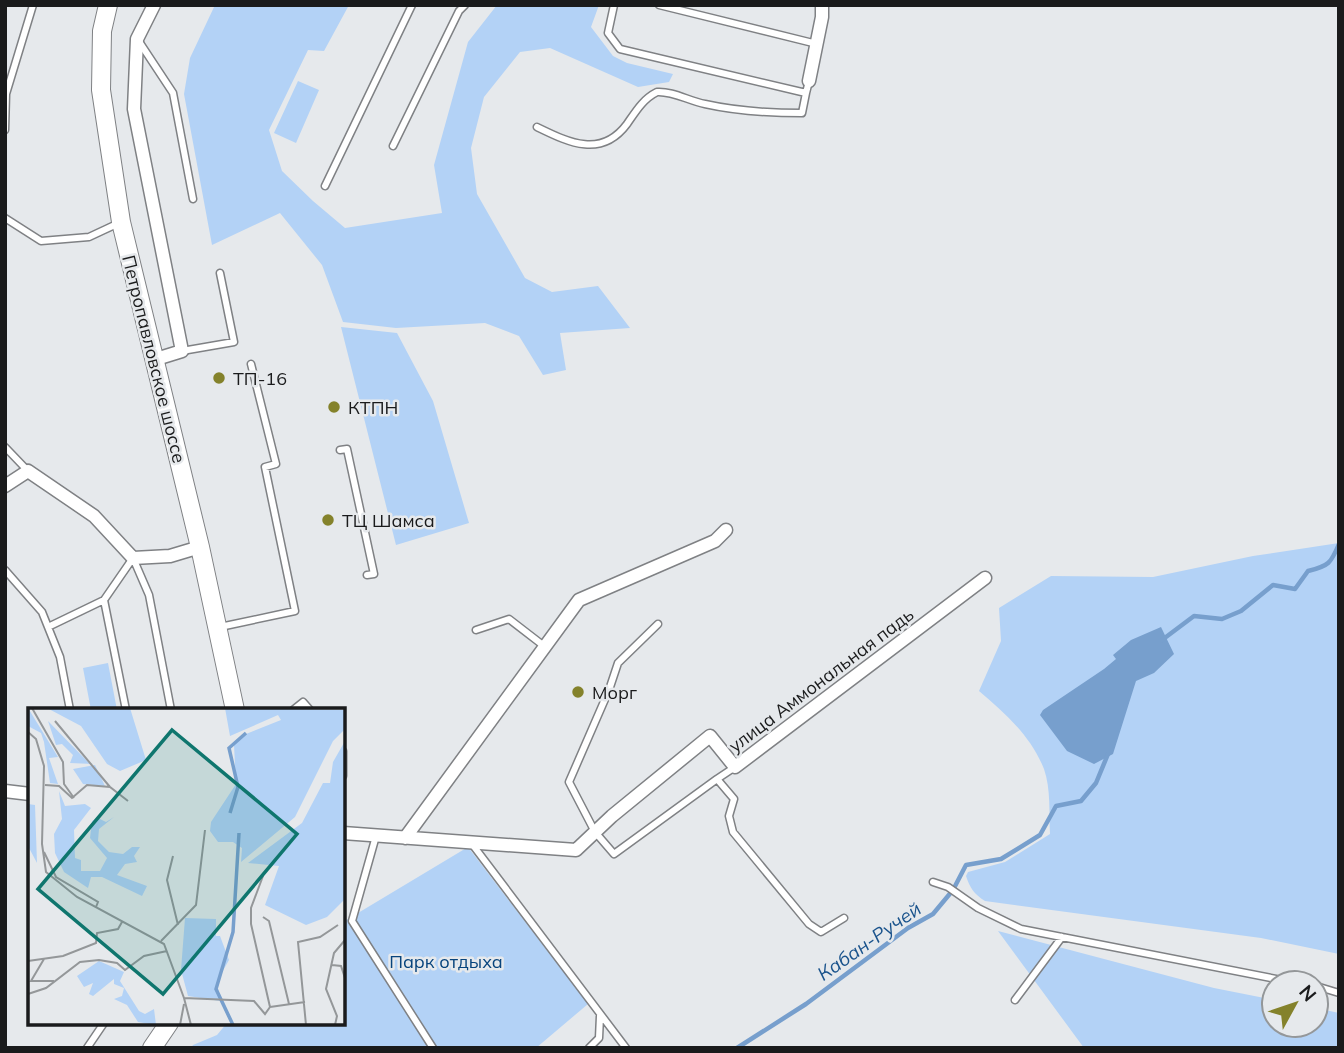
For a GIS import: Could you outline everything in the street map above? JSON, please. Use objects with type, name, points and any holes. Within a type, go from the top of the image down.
[{"type":"main road","name":"Петропавловское шоссе","points":[[108,5],[102,31],[101,90],[121,222],[200,547],[235,708]]},
{"type":"main road","points":[[152,1048],[168,1025]]},
{"type":"street","points":[[153,360],[182,351],[134,109],[137,39],[154,5]]},
{"type":"street","points":[[807,87],[822,5]]},
{"type":"street","points":[[5,486],[29,471],[94,516],[133,558],[170,556],[200,547]]},
{"type":"street","points":[[405,838],[579,600],[715,541],[726,530]]},
{"type":"street","name":"улица Аммональная падь","points":[[345,833],[576,850],[710,736],[735,767],[985,578]]},
{"type":"street","points":[[5,791],[28,794]]},
{"type":"lane","points":[[5,130],[6,94],[33,5]]},
{"type":"lane","points":[[325,186],[411,5]]},
{"type":"lane","points":[[393,146],[459,11],[465,5]]},
{"type":"lane","points":[[537,127],[568,142],[605,142],[616,135],[637,109],[659,92],[708,105],[769,113],[802,113],[807,87],[620,50],[608,33],[614,5]]},
{"type":"lane","points":[[659,5],[817,44]]},
{"type":"lane","points":[[137,39],[173,93],[193,199]]},
{"type":"lane","points":[[5,218],[41,241],[89,237],[121,222]]},
{"type":"lane","points":[[182,351],[234,342],[220,272]]},
{"type":"lane","points":[[218,628],[295,611],[265,467],[276,464],[251,364]]},
{"type":"lane","points":[[5,447],[29,471]]},
{"type":"lane","points":[[340,450],[347,449],[355,486],[373,574],[367,575]]},
{"type":"lane","points":[[48,627],[104,600],[133,558]]},
{"type":"lane","points":[[133,558],[149,595],[171,708]]},
{"type":"lane","points":[[5,570],[42,612],[60,657],[70,708]]},
{"type":"lane","points":[[104,600],[126,708]]},
{"type":"lane","points":[[475,629],[509,619],[544,646]]},
{"type":"lane","points":[[658,624],[618,663],[569,782],[595,832],[614,854],[735,767]]},
{"type":"lane","points":[[296,708],[303,702],[308,708]]},
{"type":"lane","points":[[717,779],[734,800],[729,816],[733,831],[808,924],[821,932],[844,918]]},
{"type":"lane","points":[[376,836],[352,921],[433,1048]]},
{"type":"lane","points":[[471,843],[626,1048]]},
{"type":"lane","points":[[933,882],[948,887],[978,908],[1021,929],[1260,976]]},
{"type":"lane","points":[[1015,1000],[1062,937]]},
{"type":"lane","points":[[589,1048],[599,1038],[600,1014]]},
{"type":"lane","points":[[87,1048],[103,1025]]},
{"type":"green space","points":[[215,5],[349,5],[324,51],[308,50],[269,130],[282,171],[345,228],[442,213],[434,165],[468,42],[497,5],[599,5],[591,27],[613,56],[627,63],[673,74],[669,82],[638,87],[550,48],[520,52],[484,97],[471,148],[477,194],[525,278],[552,292],[598,286],[630,328],[560,333],[566,370],[543,375],[519,336],[485,323],[396,328],[343,322],[322,265],[280,213],[212,245],[184,94],[190,58]]},
{"type":"green space","points":[[298,81],[319,90],[296,143],[274,133]]},
{"type":"green space","points":[[341,327],[397,333],[433,401],[469,523],[396,545]]},
{"type":"green space","points":[[1339,543],[1339,954],[1261,938],[985,901],[975,893],[966,876],[968,872],[1005,862],[1050,834],[1048,785],[1039,757],[1016,726],[979,691],[1001,641],[999,608],[1051,576],[1153,577],[1253,556]]},
{"type":"green space","points":[[108,663],[117,708],[91,708],[83,668]]},
{"type":"green space","name":"Парк отдыха","points":[[468,847],[588,1004],[536,1048],[191,1048],[217,1035],[225,1025],[345,1025],[345,921]]},
{"type":"green space","points":[[998,931],[1214,988],[1260,997],[1260,1039],[1330,1039],[1330,1011],[1339,1013],[1339,1048],[1084,1048]]},
{"type":"shaded area","points":[[1161,627],[1174,654],[1154,673],[1136,681],[1113,754],[1094,764],[1067,751],[1040,715],[1043,710],[1104,669],[1116,659],[1113,655],[1131,640]]},
{"type":"waterway","name":"Кабан-Ручей","points":[[1162,640],[1194,616],[1222,619],[1241,611],[1273,585],[1295,589],[1308,571],[1328,563],[1339,544]]},
{"type":"waterway","name":"Кабан-Ручей","points":[[737,1048],[806,1004],[908,928],[933,914],[953,890],[966,865],[1001,859],[1040,835],[1056,806],[1081,801],[1096,783],[1108,754]]},
{"type":"place","name":"ТП-16","points":[[219,378]]},
{"type":"place","name":"КТПН","points":[[334,407]]},
{"type":"place","name":"ТЦ Шамса","points":[[328,520]]},
{"type":"place","name":"Морг","points":[[578,692]]}]
